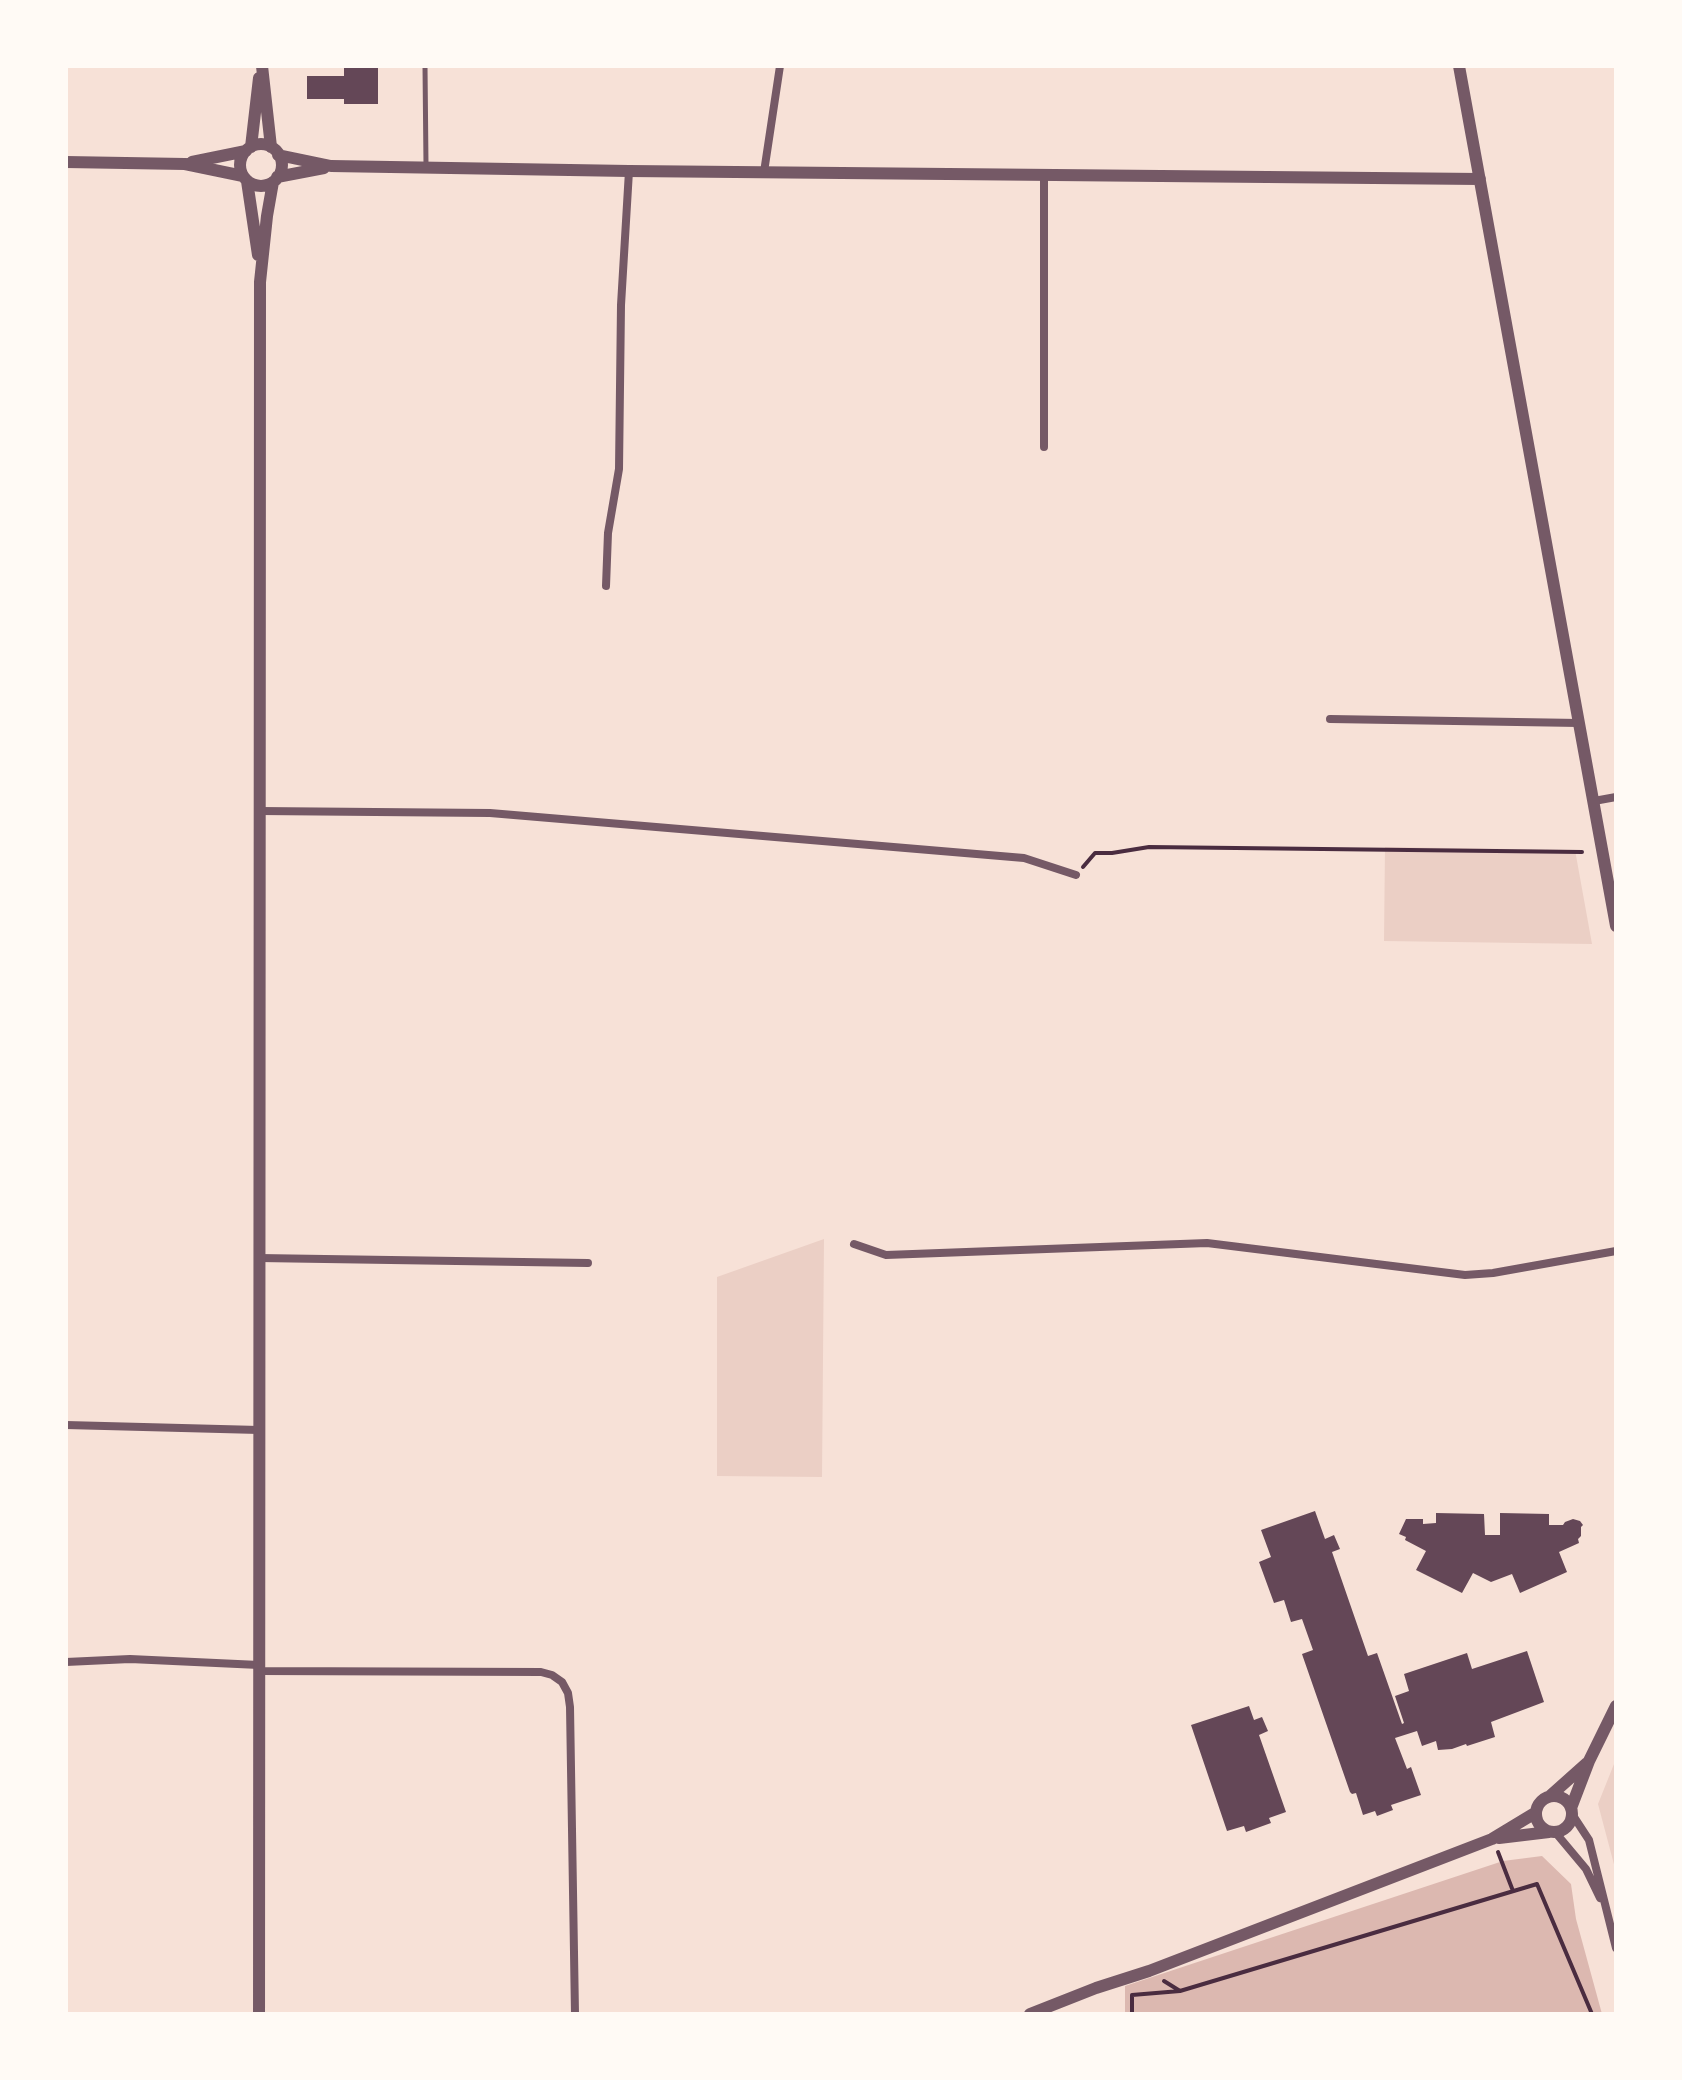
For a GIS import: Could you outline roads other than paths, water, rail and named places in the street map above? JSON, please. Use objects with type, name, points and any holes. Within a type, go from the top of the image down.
[{"type":"street","points":[[259,2014],[260,282],[254,222],[240,163],[248,149],[261,66]]},
{"type":"street","points":[[260,282],[267,216],[281,164],[275,151],[261,66]]},
{"type":"street","points":[[764,172],[780,66]]},
{"type":"street","points":[[1459,66],[1616,926]]},
{"type":"street","points":[[185,164],[265,145],[275,151],[331,166],[1480,179]]},
{"type":"street","points":[[66,162],[185,164],[245,179],[260,186],[331,166]]},
{"type":"street","points":[[606,586],[608,533],[619,469],[621,305],[629,171]]},
{"type":"street","points":[[1044,175],[1044,447]]},
{"type":"street","points":[[1330,719],[1579,723]]},
{"type":"street","points":[[1594,801],[1616,797]]},
{"type":"street","points":[[260,811],[490,813],[1024,858],[1076,875]]},
{"type":"street","points":[[854,1244],[886,1255],[1207,1243],[1465,1275],[1493,1273],[1616,1251]]},
{"type":"street","points":[[259,1258],[588,1263]]},
{"type":"street","points":[[66,1425],[259,1430]]},
{"type":"street","points":[[66,1662],[130,1659],[259,1668],[541,1672],[552,1675],[562,1682],[570,1707],[575,2014]]},
{"type":"street","points":[[1030,2014],[1494,1844],[1565,1828],[1569,1824],[1589,1761],[1616,1706]]},
{"type":"street","points":[[1494,1844],[1535,1813],[1540,1802],[1589,1761]]},
{"type":"street","points":[[1550,1796],[1561,1797],[1589,1840],[1616,1948]]},
{"type":"street","points":[[1535,1813],[1539,1825],[1552,1832],[1586,1869],[1607,1913]]},
{"type":"lane","points":[[425,66],[426,168]]}]
